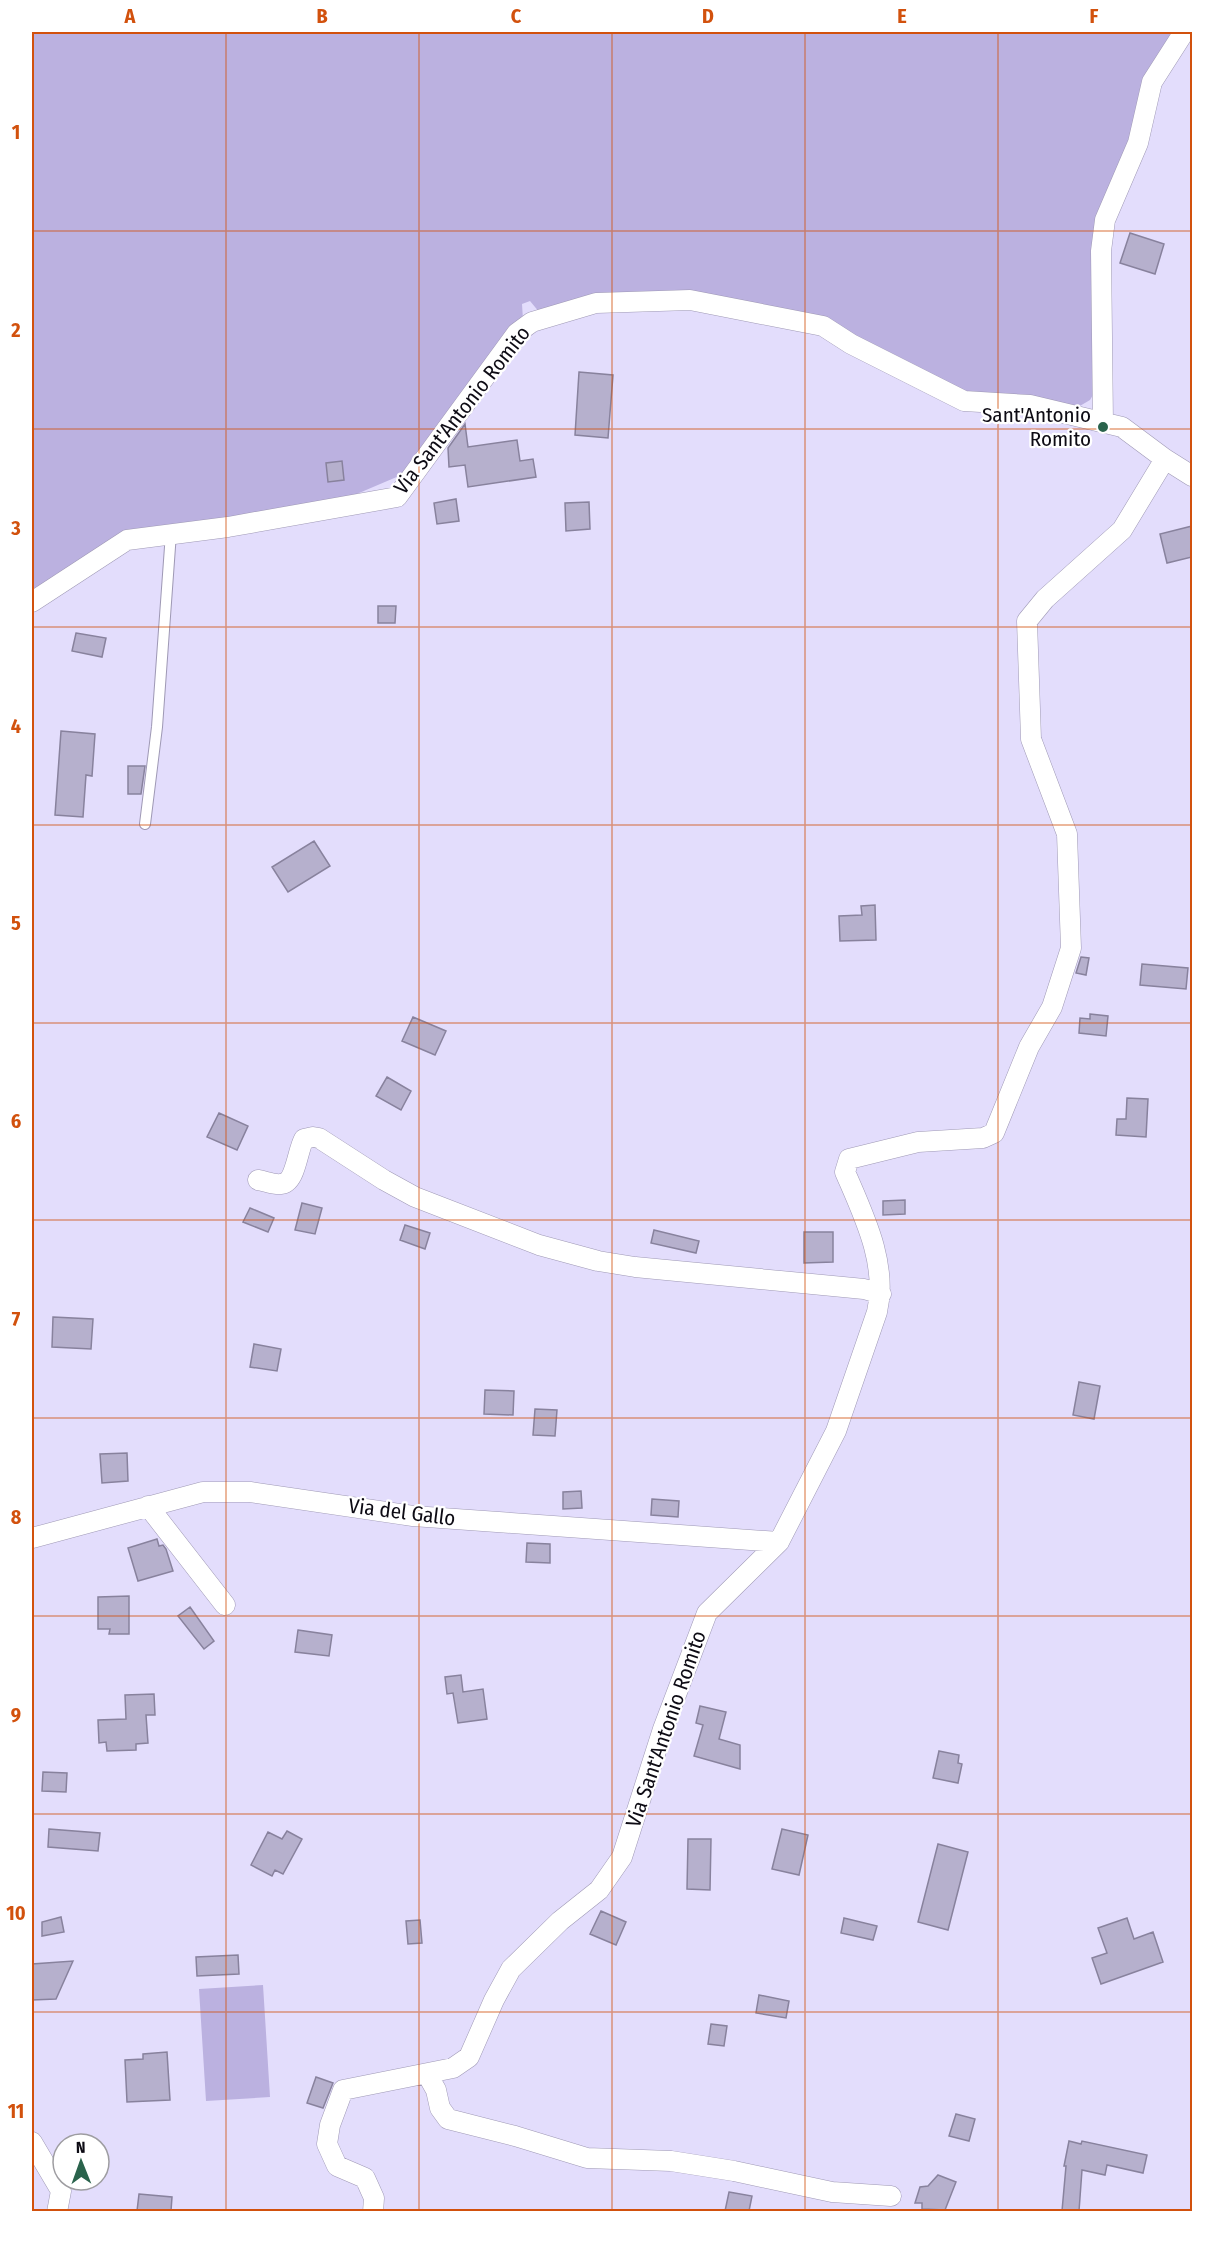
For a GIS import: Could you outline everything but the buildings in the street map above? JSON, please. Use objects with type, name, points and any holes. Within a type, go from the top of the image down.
[{"type":"street","points":[[1103,423],[1101,251],[1106,220],[1138,143],[1152,82],[1184,32]]},
{"type":"street","name":"Via Sant'Antonio Romito","points":[[32,602],[127,540],[228,527],[398,497],[517,333],[532,322],[596,303],[690,300],[823,326],[851,344],[964,402],[1030,405],[1122,427],[1165,459],[1122,530],[1046,599],[1027,621],[1031,739],[1067,834],[1071,948],[1052,1007],[1029,1047],[994,1133],[983,1138],[918,1142],[849,1160],[845,1172],[863,1213],[879,1265],[881,1294],[877,1312],[836,1431],[779,1542],[707,1614],[663,1729],[622,1857],[599,1890],[560,1921],[510,1969],[469,2057],[453,2068],[343,2090],[330,2125],[327,2144],[337,2166],[365,2178],[374,2198],[373,2211]]},
{"type":"street","points":[[1165,459],[1192,476]]},
{"type":"street","points":[[258,1180],[281,1184],[289,1182],[299,1147],[304,1140],[313,1137],[320,1138],[384,1180],[416,1197],[539,1245],[598,1261],[635,1267],[864,1289],[881,1294]]},
{"type":"street","name":"Via del Gallo","points":[[32,1538],[203,1492],[250,1492],[413,1516],[779,1542]]},
{"type":"street","points":[[148,1506],[225,1605]]},
{"type":"street","points":[[427,2074],[436,2090],[440,2108],[448,2119],[587,2158],[671,2161],[734,2171],[832,2192],[891,2196]]},
{"type":"street","points":[[32,2142],[61,2192],[57,2211]]},
{"type":"lane","points":[[145,824],[157,727],[171,533]]},
{"type":"shaded area","points":[[32,32],[1178,32],[1136,140],[1101,208],[1097,388],[1090,400],[1073,410],[951,390],[861,344],[692,293],[540,313],[530,301],[522,304],[523,320],[406,473],[345,499],[89,559],[56,574],[32,594]]},
{"type":"shaded area","points":[[263,1985],[270,2097],[206,2101],[199,1989]]},
{"type":"place","name":"Sant'Antonio Romito","points":[[1103,427]]}]
